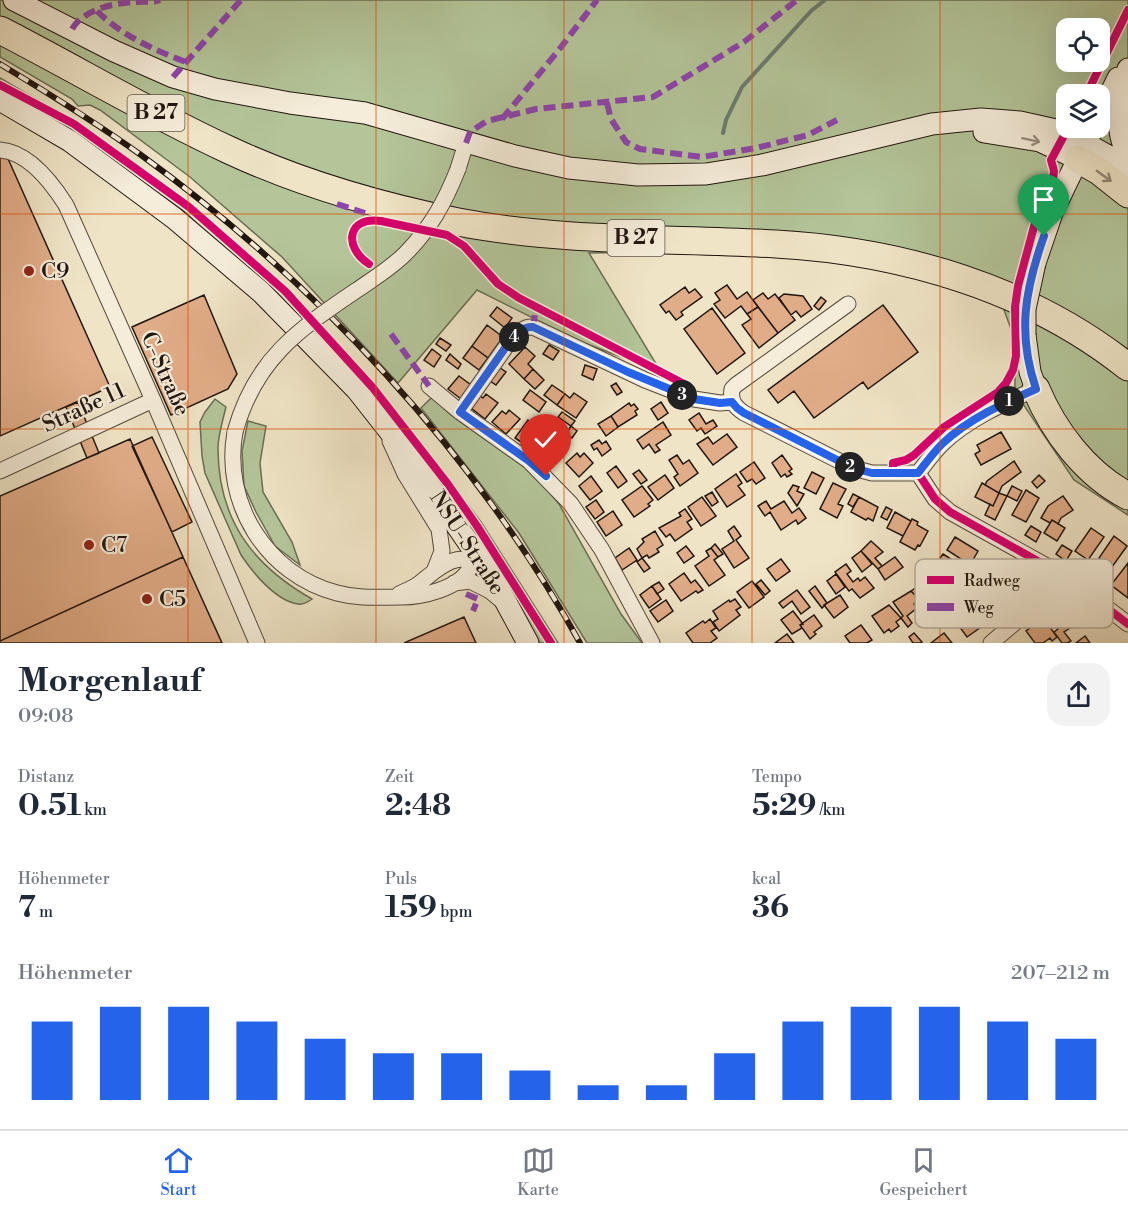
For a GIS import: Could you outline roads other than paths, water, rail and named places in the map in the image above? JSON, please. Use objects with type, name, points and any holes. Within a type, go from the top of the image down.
[{"type":"highway","name":"B 27","points":[[0,30],[230,151],[328,189],[382,205],[460,222],[531,233],[779,244],[841,250],[902,261],[1006,295],[1076,331],[1128,367]]},
{"type":"highway","points":[[1086,143],[1099,171],[1128,194]]},
{"type":"highway","points":[[1036,389],[1056,429],[1086,463],[1128,496]]},
{"type":"highway","points":[[1086,463],[1128,487]]},
{"type":"street","points":[[14,0],[114,51],[173,77],[290,103],[365,113],[466,143],[569,168],[638,175],[706,174],[762,165],[932,124],[958,120],[1001,120],[1065,132],[1128,167]]},
{"type":"street","points":[[1109,84],[1125,67]]},
{"type":"street","points":[[1110,96],[1125,67]]},
{"type":"street","points":[[1125,67],[1118,125],[1128,159]]},
{"type":"street","name":"NSU-Straße","points":[[0,100],[70,141],[174,218],[261,292],[357,390],[408,456],[508,605],[528,643]]},
{"type":"street","points":[[1042,126],[1056,121]]},
{"type":"street","points":[[890,135],[930,129],[950,129],[1003,134],[1040,141],[1086,143]]},
{"type":"street","points":[[466,143],[459,170],[446,200],[432,223],[404,255],[299,332],[276,352],[263,368],[242,408],[232,448],[234,482],[245,516],[255,534],[277,561],[313,585],[336,593],[374,599],[420,597],[454,583],[467,573],[475,556]]},
{"type":"street","points":[[918,473],[935,452],[956,433],[991,411],[1036,389],[1028,362],[1025,309],[1035,262],[1052,213],[1086,143]]},
{"type":"street","name":"C-Straße","points":[[0,150],[14,153],[37,169],[52,182],[66,204],[257,643]]},
{"type":"street","points":[[848,304],[736,385],[732,389],[732,402],[744,413],[853,468],[872,473],[918,473]]},
{"type":"street","points":[[460,412],[510,341],[529,326],[645,380],[694,399],[720,403],[732,402]]},
{"type":"street","points":[[429,386],[460,412],[529,461],[571,504],[602,550],[652,643]]},
{"type":"street","name":"Straße 11","points":[[0,471],[153,400]]},
{"type":"street","points":[[380,419],[405,474],[440,529],[442,551],[435,569]]},
{"type":"street","points":[[918,473],[935,500],[950,512],[1034,559]]},
{"type":"street","points":[[394,597],[415,587],[435,569],[456,560],[475,556]]},
{"type":"street","points":[[454,583],[470,581],[490,591],[508,605]]},
{"type":"street","points":[[1113,613],[1128,624]]},
{"type":"street","points":[[991,643],[1009,628]]},
{"type":"waterway","points":[[723,133],[726,120],[742,87],[811,11],[825,0]]},
{"type":"railway","points":[[0,64],[141,155],[269,258],[329,315],[387,375],[492,504],[538,573],[580,643]]},
{"type":"place","name":"C9","points":[[29,271]]},
{"type":"place","name":"C7","points":[[89,545]]},
{"type":"place","name":"C5","points":[[147,599]]}]
